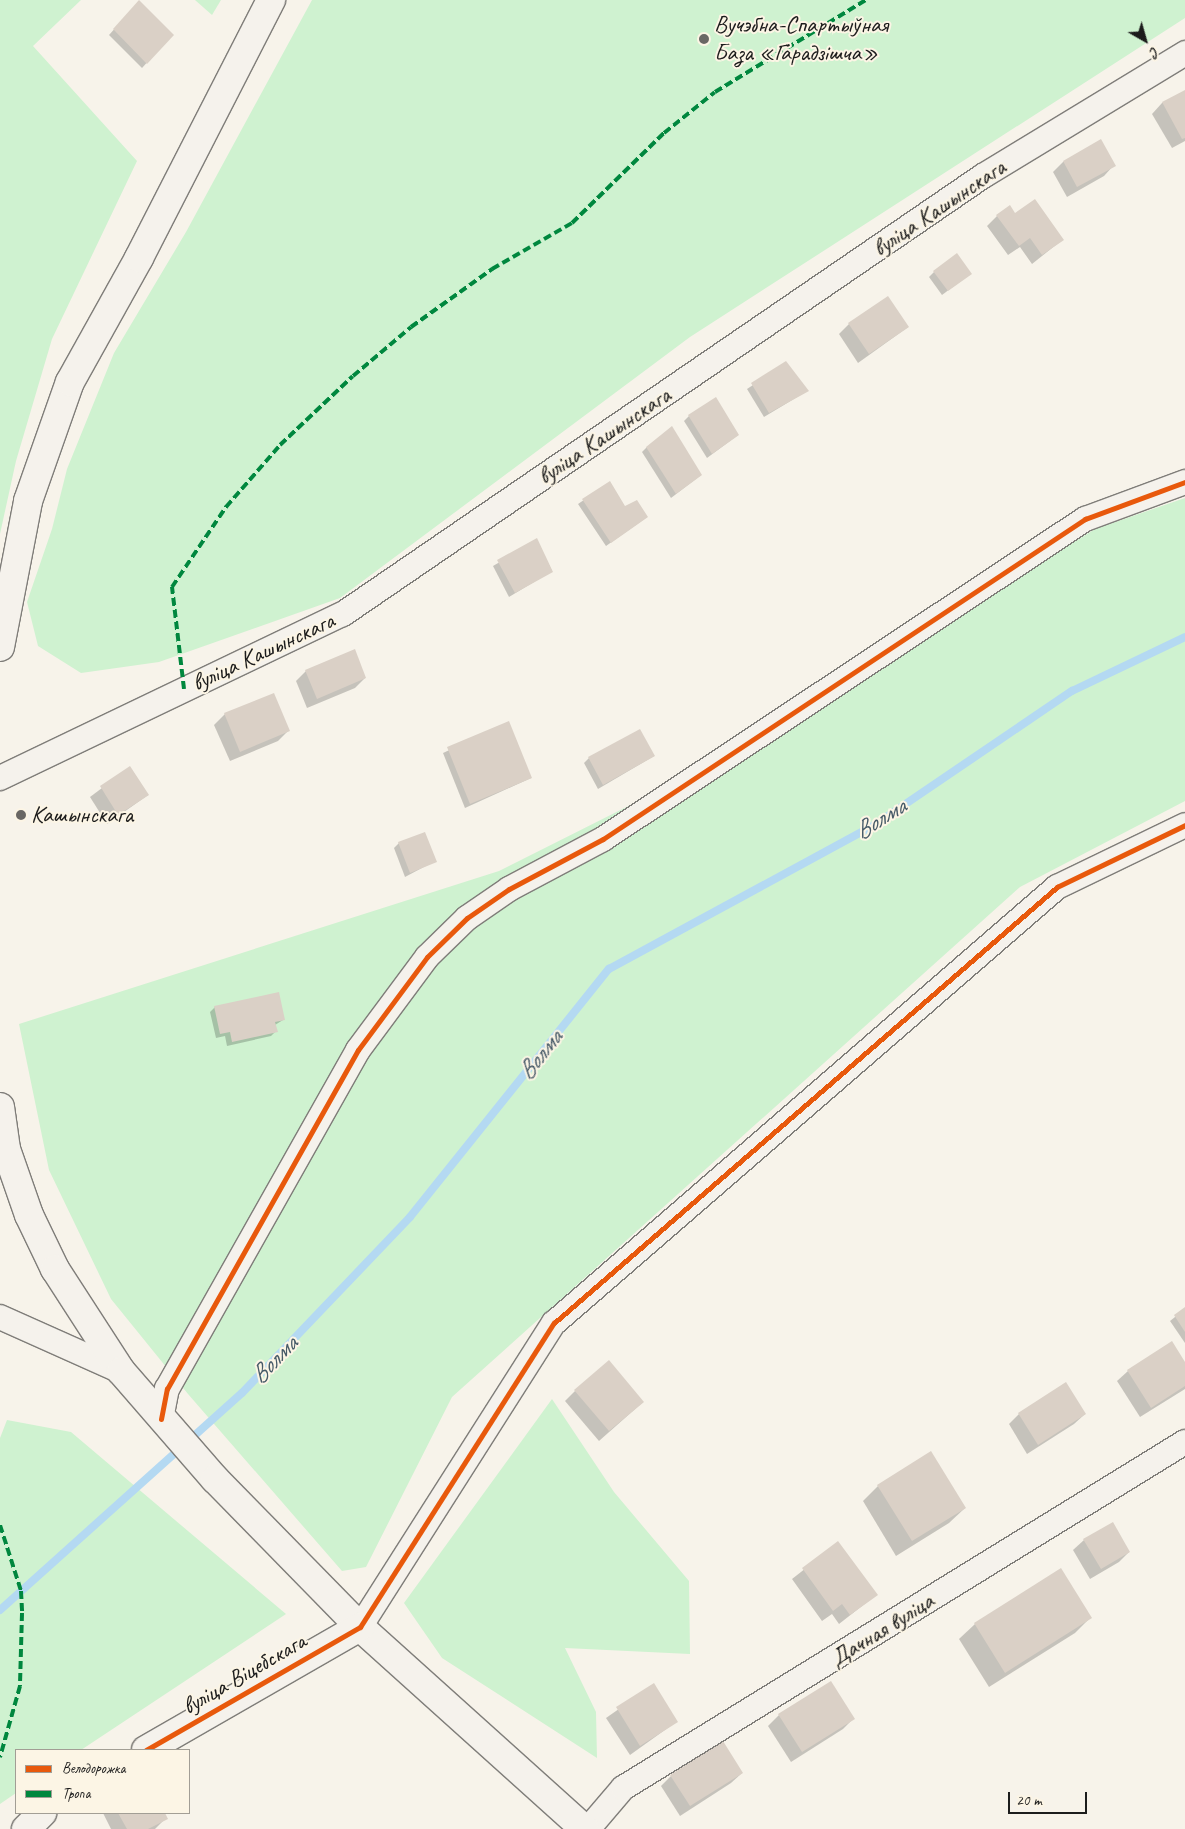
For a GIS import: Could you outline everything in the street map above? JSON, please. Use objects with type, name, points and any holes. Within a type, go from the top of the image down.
[{"type":"street","points":[[0,648],[28,501],[70,382],[139,258],[270,0]]},
{"type":"street","name":"вуліца Кашынскага","points":[[0,778],[343,614],[983,176],[1185,53]]},
{"type":"street","points":[[161,1419],[167,1389],[358,1050],[427,957],[467,918],[509,889],[603,839],[1084,518],[1185,482]]},
{"type":"street","points":[[360,1627],[554,1323],[1057,887],[1185,825]]},
{"type":"street","points":[[0,1107],[2,1152],[29,1215],[55,1269],[121,1371],[215,1479],[360,1627],[584,1829]]},
{"type":"street","points":[[0,1317],[121,1371]]},
{"type":"street","name":"Дачная вуліца","points":[[588,1829],[623,1788],[1185,1442]]},
{"type":"street","name":"вуліца Віцебскага","points":[[148,1749],[360,1627]]},
{"type":"street","points":[[26,1829],[41,1814]]},
{"type":"green space","points":[[0,0],[81,0],[33,46],[137,161],[52,339],[16,461],[0,534]]},
{"type":"green space","points":[[195,0],[221,0],[212,15]]},
{"type":"green space","points":[[312,0],[1185,0],[1185,18],[690,337],[340,598],[159,662],[81,673],[38,646],[27,602],[52,529],[67,469],[114,353],[186,232]]},
{"type":"green space","points":[[1185,498],[1185,801],[1020,887],[452,1397],[366,1567],[342,1571],[188,1394],[111,1299],[49,1170],[19,1024],[499,871],[722,759],[1095,529]]},
{"type":"green space","points":[[552,1399],[614,1492],[689,1581],[690,1654],[565,1648],[596,1712],[597,1758],[442,1658],[404,1603]]},
{"type":"green space","points":[[7,1420],[71,1432],[286,1614],[83,1749],[15,1749],[15,1794],[0,1804],[0,1438]]},
{"type":"building","points":[[139,0],[174,35],[147,64],[113,29]]},
{"type":"building","points":[[1185,90],[1185,138],[1182,139],[1162,102]]},
{"type":"building","points":[[1101,139],[1116,166],[1077,187],[1063,161]]},
{"type":"building","points":[[1035,199],[1064,240],[1042,255],[1030,238],[1019,246],[996,215],[1010,205],[1015,213]]},
{"type":"building","points":[[957,253],[972,274],[948,291],[933,271]]},
{"type":"building","points":[[888,296],[909,327],[869,354],[848,323]]},
{"type":"building","points":[[786,361],[809,391],[769,413],[751,383]]},
{"type":"building","points":[[716,397],[739,435],[712,454],[688,415]]},
{"type":"building","points":[[672,426],[702,475],[676,494],[646,447]]},
{"type":"building","points":[[610,481],[625,506],[637,500],[648,517],[611,543],[582,499]]},
{"type":"building","points":[[537,538],[553,572],[515,593],[497,560]]},
{"type":"building","points":[[355,649],[366,678],[317,699],[305,670]]},
{"type":"building","points":[[274,693],[290,731],[240,752],[224,713]]},
{"type":"building","points":[[509,721],[532,778],[470,804],[447,747]]},
{"type":"building","points":[[640,729],[655,756],[603,785],[588,757]]},
{"type":"building","points":[[130,766],[149,795],[118,815],[100,786]]},
{"type":"building","points":[[425,832],[437,862],[410,873],[398,842]]},
{"type":"building","points":[[279,992],[285,1020],[275,1022],[278,1032],[232,1042],[230,1032],[220,1034],[214,1006]]},
{"type":"building","points":[[1185,1307],[1185,1332],[1174,1315]]},
{"type":"building","points":[[1172,1341],[1185,1362],[1185,1386],[1151,1408],[1127,1370]]},
{"type":"building","points":[[609,1360],[644,1402],[609,1431],[574,1390]]},
{"type":"building","points":[[1066,1382],[1086,1414],[1038,1445],[1018,1413]]},
{"type":"building","points":[[931,1451],[966,1508],[912,1541],[877,1485]]},
{"type":"building","points":[[1113,1522],[1130,1552],[1101,1569],[1083,1539]]},
{"type":"building","points":[[838,1541],[878,1595],[850,1615],[842,1604],[833,1611],[802,1568]]},
{"type":"building","points":[[1061,1568],[1092,1618],[1005,1673],[974,1623]]},
{"type":"building","points":[[831,1681],[855,1719],[802,1752],[778,1714]]},
{"type":"building","points":[[654,1683],[678,1722],[640,1746],[616,1707]]},
{"type":"building","points":[[723,1741],[743,1773],[690,1806],[670,1775]]},
{"type":"building","points":[[119,1814],[166,1814],[168,1819],[148,1829],[127,1829]]},
{"type":"waterway","name":"Волма","points":[[0,1610],[242,1393],[410,1217],[609,969],[876,824],[1072,691],[1185,637]]},
{"type":"marked path","points":[[184,689],[172,587],[226,507],[280,445],[353,376],[411,327],[492,269],[572,223],[664,133],[715,92],[866,0]]},
{"type":"marked path","points":[[0,1525],[21,1591],[22,1613],[20,1686],[0,1757]]},
{"type":"cycle path","points":[[161,1419],[167,1389],[358,1050],[427,957],[467,918],[509,889],[603,839],[1085,519],[1185,482]]},
{"type":"cycle path","points":[[148,1749],[360,1627],[554,1323],[1057,887],[1185,825]]},
{"type":"place","name":"Вучэбна-Спартыўная База «Гарадзішча»","points":[[704,39]]},
{"type":"place","name":"Кашынскага","points":[[21,815]]}]
